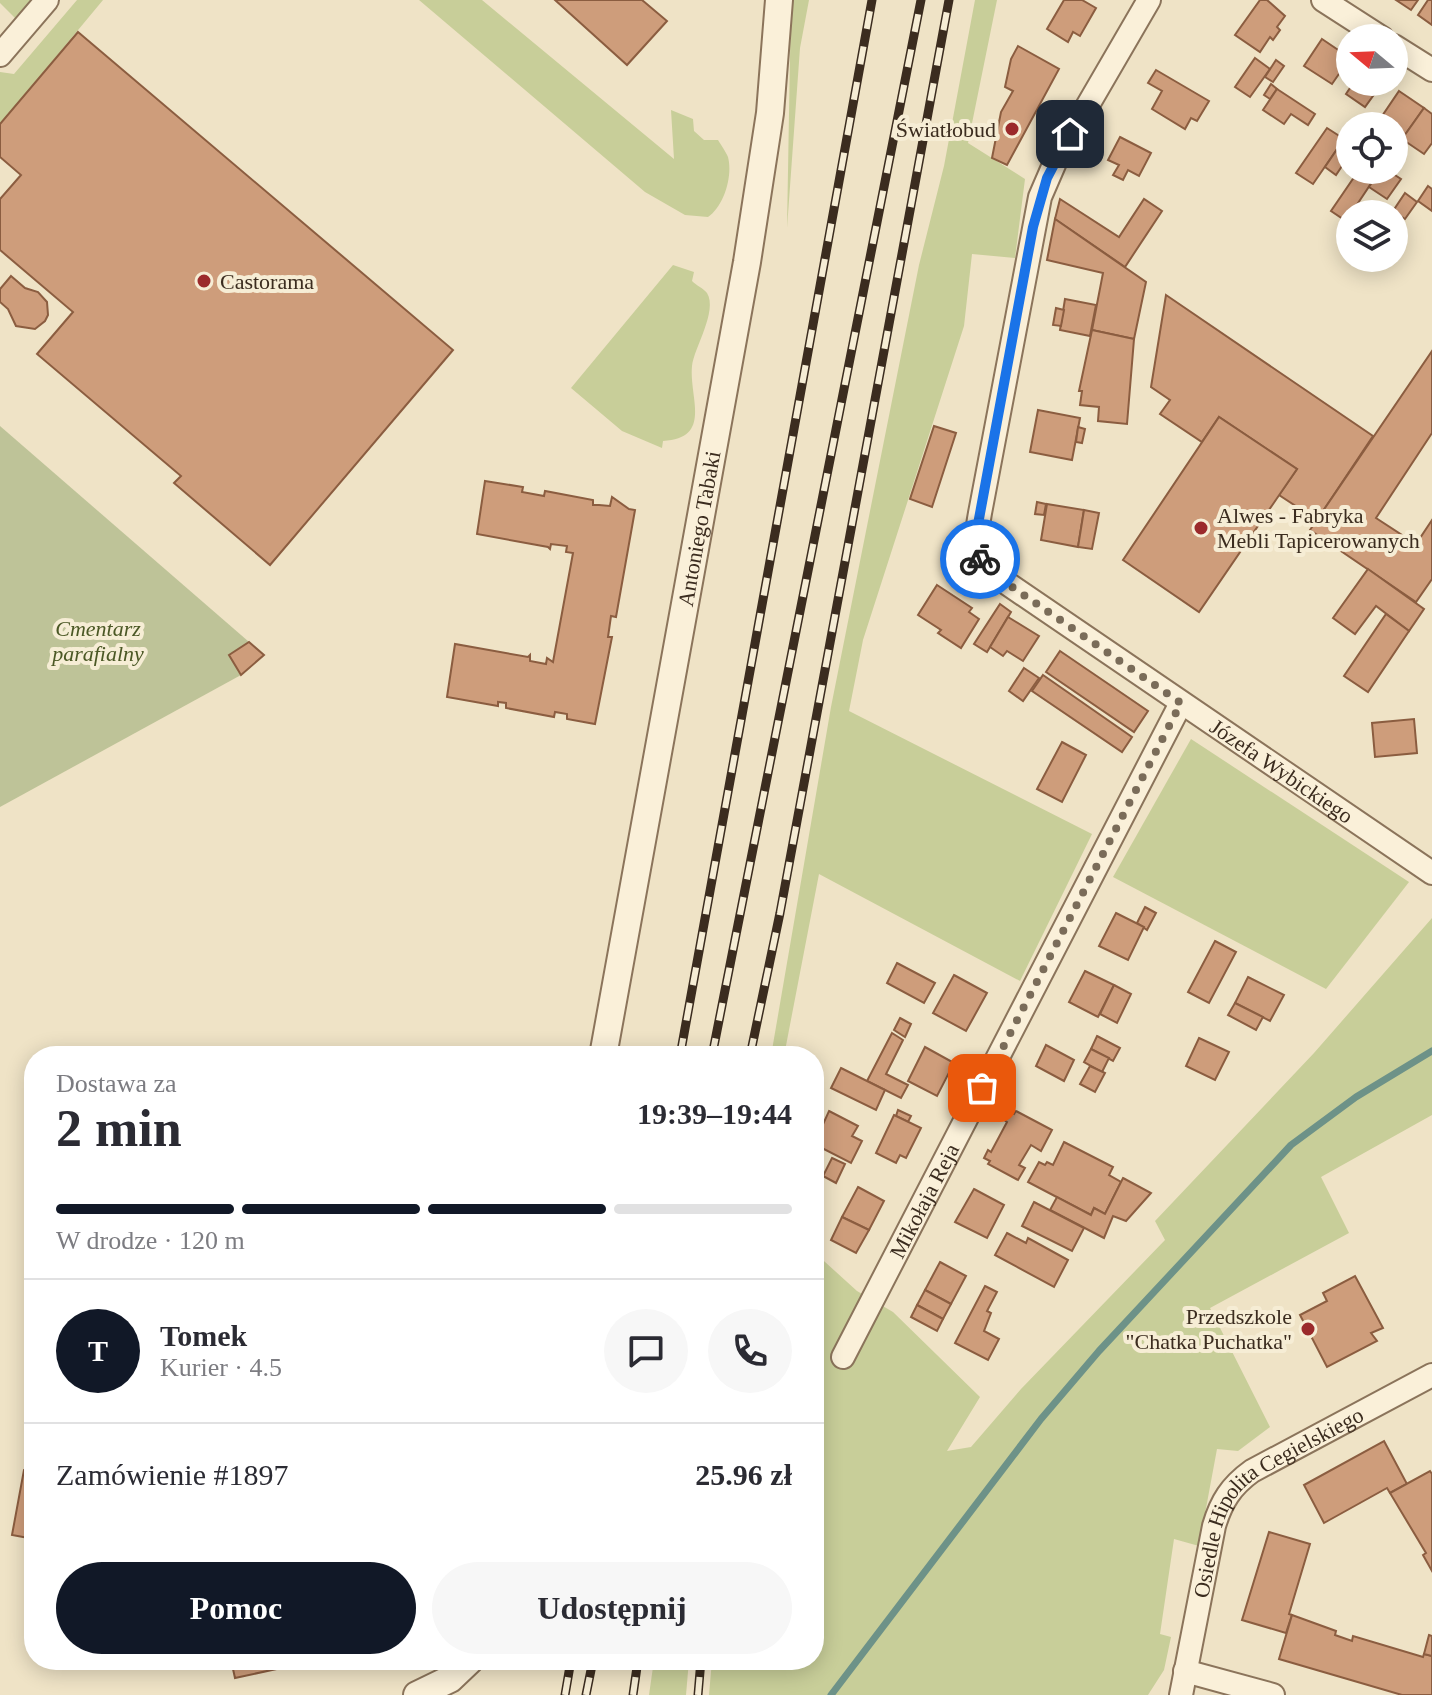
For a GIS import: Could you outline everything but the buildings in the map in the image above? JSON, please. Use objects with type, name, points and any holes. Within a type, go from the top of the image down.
[{"type":"street","points":[[0,55],[47,0]]},
{"type":"street","name":"Antoniego Tabaki","points":[[605,1046],[747,262],[770,113],[779,0]]},
{"type":"street","name":"Józefa Wybickiego","points":[[1149,0],[1056,160],[1040,197],[976,535],[978,556],[1002,580],[1432,873]]},
{"type":"street","points":[[1323,0],[1360,24]]},
{"type":"street","points":[[1408,55],[1432,70]]},
{"type":"street","name":"Mikołaja Reja","points":[[843,1357],[1181,703]]},
{"type":"street","name":"Osiedle Hipolita Cegielskiego","points":[[1181,1695],[1214,1526],[1222,1502],[1235,1485],[1274,1459],[1430,1380]]},
{"type":"street","points":[[417,1695],[450,1679],[459,1670]]},
{"type":"street","points":[[1185,1671],[1273,1695]]},
{"type":"green space","points":[[0,0],[34,0],[18,21]]},
{"type":"green space","points":[[77,0],[103,0],[0,124],[0,72],[14,74]]},
{"type":"green space","points":[[419,0],[482,0],[674,159],[671,110],[693,119],[694,131],[704,140],[718,140],[728,157],[728,181],[719,206],[708,217],[685,215],[645,192]]},
{"type":"green space","points":[[791,0],[809,0],[800,48],[787,228]]},
{"type":"green space","points":[[975,0],[997,0],[968,143],[1025,179],[1015,258],[972,254],[964,326],[863,640],[849,711],[1092,834],[1020,981],[819,874],[786,1046],[773,1046],[831,707],[919,265],[944,166]]},
{"type":"green space","points":[[673,265],[694,272],[692,281],[707,293],[710,309],[692,366],[693,424],[688,433],[663,441],[662,448],[622,431],[571,388]]},
{"type":"green space","name":"Cmentarz parafialny","points":[[0,426],[264,655],[241,675],[0,807]]},
{"type":"green space","points":[[1191,739],[1409,882],[1326,989],[1113,877]]},
{"type":"green space","points":[[1432,918],[1432,1115],[1321,1177],[1349,1233],[1210,1308],[1270,1427],[1238,1451],[1217,1449],[1199,1546],[1174,1539],[1160,1634],[1171,1637],[1164,1670],[1148,1695],[709,1695],[711,1670],[824,1670],[824,1261],[857,1291],[893,1312],[980,1397],[947,1451],[971,1447],[1021,1389],[1165,1240],[1155,1221],[1314,1053]]},
{"type":"green space","points":[[653,1670],[688,1670],[686,1695],[649,1695]]},
{"type":"waterway","points":[[831,1695],[1041,1419],[1099,1351],[1291,1145],[1356,1097],[1432,1051]]},
{"type":"railway","points":[[682,1046],[872,0]]},
{"type":"railway","points":[[714,1046],[921,0]]},
{"type":"railway","points":[[752,1046],[780,913],[949,0]]},
{"type":"railway","points":[[565,1695],[569,1670]]},
{"type":"railway","points":[[586,1695],[591,1670]]},
{"type":"railway","points":[[633,1695],[637,1670]]},
{"type":"railway","points":[[698,1695],[700,1670]]},
{"type":"way so far","points":[[980,559],[1002,580],[1181,703],[982,1088]]},
{"type":"place","name":"Światłobud","points":[[1012,129]]},
{"type":"place","name":"Castorama","points":[[204,281]]},
{"type":"place","name":"Alwes - Fabryka Mebli Tapicerowanych","points":[[1201,528]]},
{"type":"place","name":"Przedszkole \"Chatka Puchatka\"","points":[[1308,1329]]},
{"type":"route","points":[[980,559],[976,535],[1033,227],[1047,178],[1070,134]]}]
